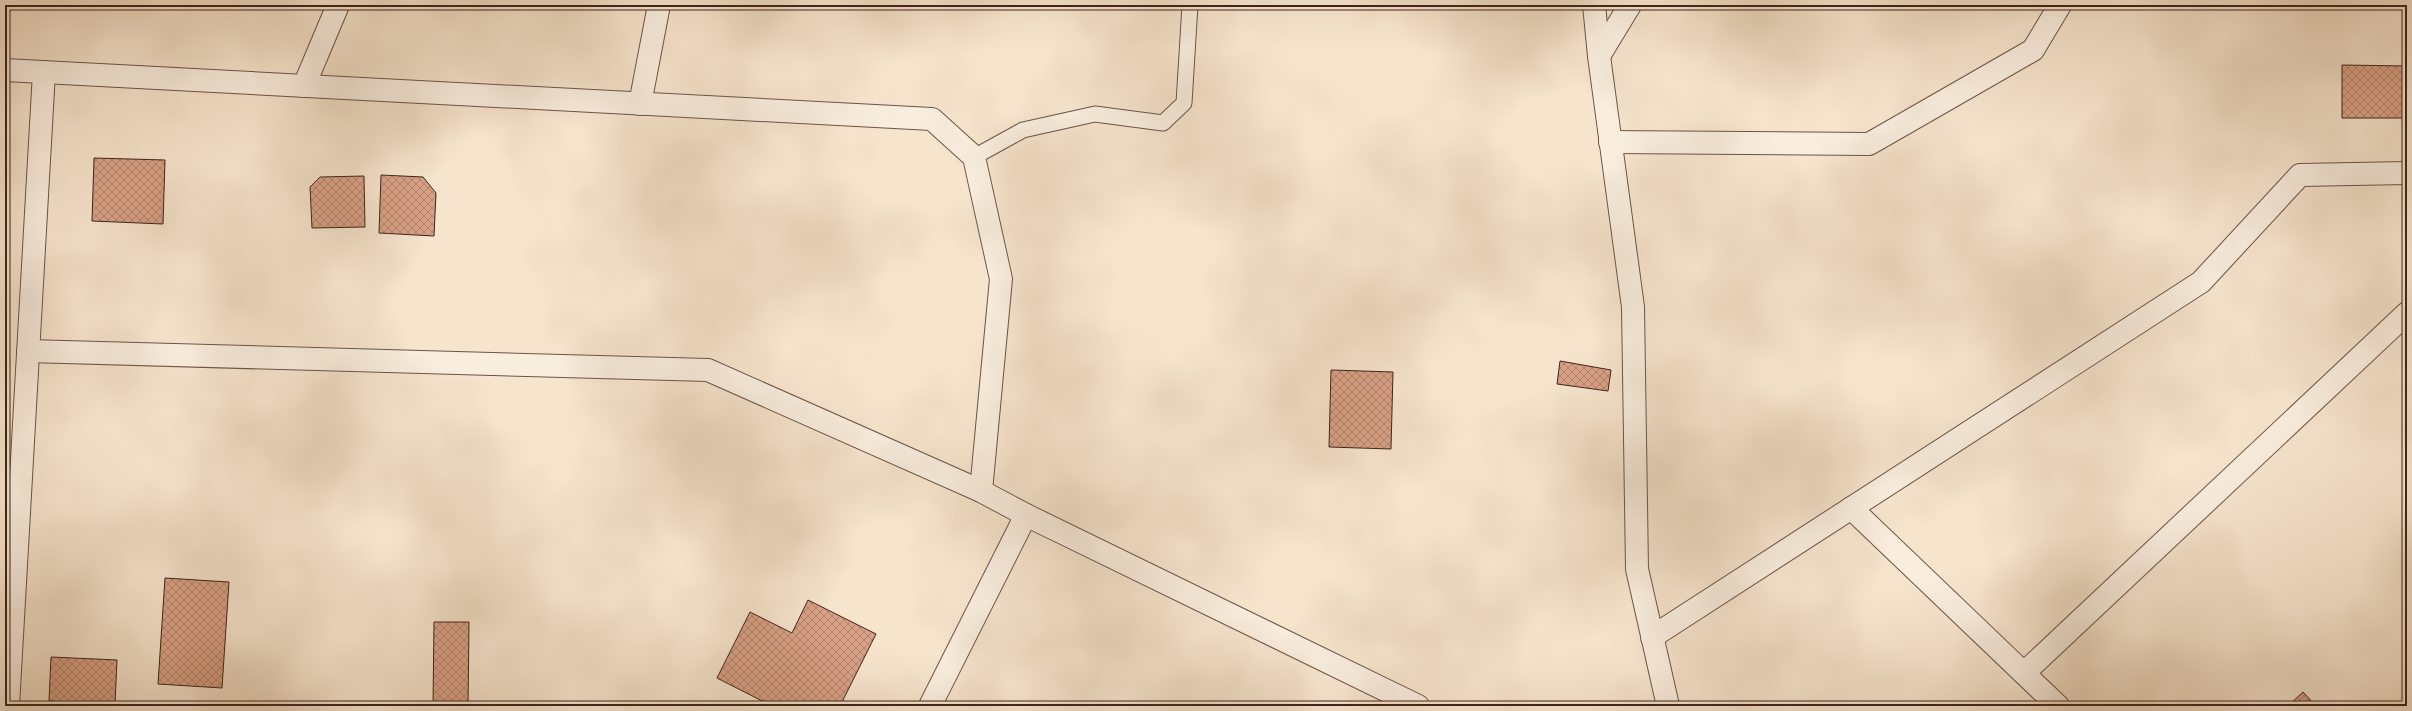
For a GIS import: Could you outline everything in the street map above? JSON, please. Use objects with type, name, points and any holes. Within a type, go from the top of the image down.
[{"type":"street","points":[[304,86],[338,5]]},
{"type":"street","points":[[640,104],[659,5]]},
{"type":"street","points":[[1594,5],[1610,142],[1633,307],[1638,569],[1668,706]]},
{"type":"street","points":[[1599,56],[1630,5]]},
{"type":"street","points":[[1610,142],[1869,144],[2033,50],[2060,5]]},
{"type":"street","points":[[5,70],[932,119],[974,157],[1001,279],[981,491]]},
{"type":"street","points":[[8,706],[44,72]]},
{"type":"street","points":[[1652,637],[2201,282],[2300,174],[2407,173]]},
{"type":"street","points":[[2024,673],[2407,313]]},
{"type":"street","points":[[28,351],[708,370],[981,491],[1026,515],[1418,706]]},
{"type":"street","points":[[1851,508],[2058,706]]},
{"type":"street","points":[[930,706],[1026,515]]},
{"type":"lane","points":[[974,157],[1023,130],[1095,114],[1163,123],[1184,103],[1190,5]]},
{"type":"building","points":[[2342,65],[2407,66],[2407,118],[2342,118]]},
{"type":"building","points":[[94,158],[165,160],[163,224],[92,221]]},
{"type":"building","points":[[381,175],[423,177],[436,193],[434,236],[379,233]]},
{"type":"building","points":[[364,176],[365,227],[312,228],[310,187],[320,177]]},
{"type":"building","points":[[5,227],[9,228],[7,269],[5,269]]},
{"type":"building","points":[[1560,361],[1611,370],[1608,391],[1557,384]]},
{"type":"building","points":[[1331,370],[1393,372],[1391,449],[1329,447]]},
{"type":"building","points":[[165,578],[229,582],[222,688],[158,684]]},
{"type":"building","points":[[808,600],[876,634],[840,706],[772,706],[717,678],[750,612],[792,633]]},
{"type":"building","points":[[434,622],[469,622],[468,706],[433,706]]},
{"type":"building","points":[[51,657],[117,660],[115,704],[49,701]]},
{"type":"building","points":[[2303,692],[2316,706],[2288,706]]}]
